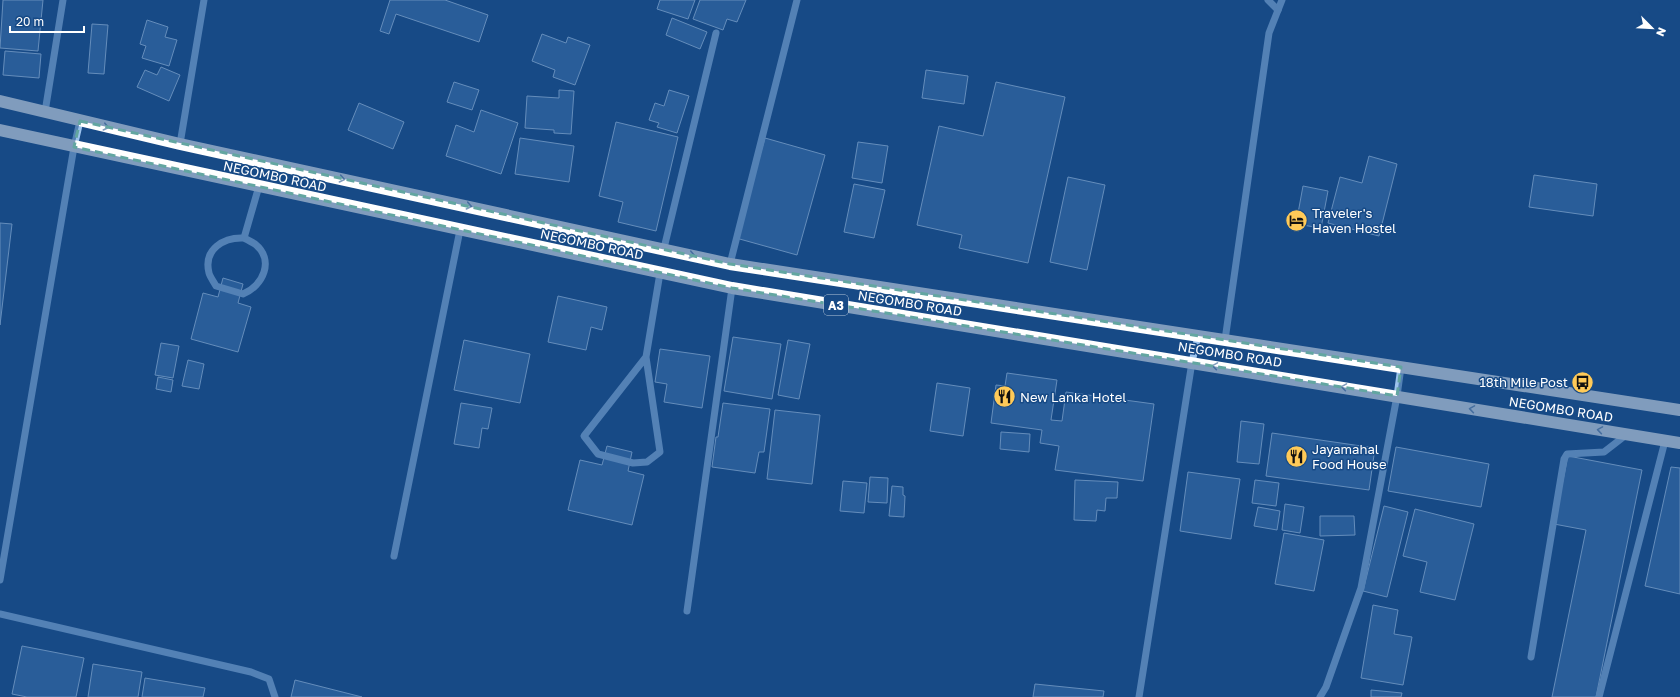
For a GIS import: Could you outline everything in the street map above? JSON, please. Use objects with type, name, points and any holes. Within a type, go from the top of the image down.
[{"type":"highway","name":"NEGOMBO ROAD","points":[[0,102],[180,144],[664,248],[730,264],[1680,410]]},
{"type":"highway","name":"NEGOMBO ROAD","points":[[0,130],[732,288],[1680,443]]},
{"type":"street","points":[[45,112],[63,0]]},
{"type":"street","points":[[180,144],[204,0]]},
{"type":"street","points":[[730,264],[797,0]]},
{"type":"street","points":[[1268,0],[1278,10]]},
{"type":"street","points":[[1226,340],[1270,33],[1282,0]]},
{"type":"street","points":[[664,248],[716,33]]},
{"type":"street","points":[[0,580],[74,146],[80,121]]},
{"type":"street","points":[[244,238],[259,186]]},
{"type":"street","points":[[394,556],[460,230]]},
{"type":"street","points":[[234,237],[244,238],[256,245],[262,252],[265,270],[262,279],[256,287],[243,294],[216,286],[209,274],[208,265],[210,255],[215,247],[223,240],[234,237]]},
{"type":"street","points":[[646,357],[584,436],[598,454],[633,463],[647,462],[660,452],[646,357],[660,273]]},
{"type":"street","points":[[687,611],[732,288]]},
{"type":"street","points":[[1139,697],[1192,362],[1198,336]]},
{"type":"street","points":[[1320,697],[1326,688],[1361,588],[1397,396],[1400,367]]},
{"type":"street","points":[[1531,658],[1564,459],[1567,454],[1604,452],[1626,434]]},
{"type":"street","points":[[1599,697],[1665,441]]},
{"type":"street","points":[[0,614],[251,672],[269,679],[275,697]]},
{"type":"highlighted area","points":[[80,121],[730,264],[1401,367],[1397,396],[732,288],[74,147]]},
{"type":"building","points":[[3,0],[43,0],[38,51],[0,48]]},
{"type":"building","points":[[390,0],[445,0],[488,15],[479,42],[396,14],[389,34],[380,31]]},
{"type":"building","points":[[660,0],[695,0],[688,19],[657,9]]},
{"type":"building","points":[[700,0],[746,0],[737,22],[727,19],[723,30],[693,19]]},
{"type":"building","points":[[672,18],[707,32],[700,49],[666,35]]},
{"type":"building","points":[[147,20],[168,27],[165,37],[177,40],[169,66],[142,58],[146,46],[140,44]]},
{"type":"building","points":[[92,24],[108,25],[104,74],[88,73]]},
{"type":"building","points":[[542,34],[566,43],[568,37],[590,45],[575,85],[553,77],[555,70],[532,61]]},
{"type":"building","points":[[5,51],[41,54],[39,78],[3,75]]},
{"type":"building","points":[[161,67],[180,75],[169,101],[137,87],[145,70],[157,75]]},
{"type":"building","points":[[926,70],[968,76],[964,104],[922,98]]},
{"type":"building","points":[[454,82],[479,90],[472,110],[447,102]]},
{"type":"building","points":[[996,82],[1065,97],[1028,263],[959,248],[962,235],[917,225],[939,126],[983,136]]},
{"type":"building","points":[[559,90],[574,91],[571,134],[554,133],[554,130],[525,128],[527,96],[559,98]]},
{"type":"building","points":[[669,90],[689,96],[677,133],[657,127],[659,123],[649,120],[655,103],[664,106]]},
{"type":"building","points":[[359,103],[404,122],[393,149],[348,130]]},
{"type":"building","points":[[481,110],[518,123],[501,174],[446,156],[456,125],[474,132]]},
{"type":"building","points":[[616,122],[678,137],[656,231],[618,222],[623,202],[599,196]]},
{"type":"building","points":[[520,138],[574,146],[569,182],[515,174]]},
{"type":"building","points":[[765,138],[825,155],[797,255],[736,238]]},
{"type":"building","points":[[858,142],[888,146],[882,183],[852,178]]},
{"type":"building","points":[[1369,156],[1397,164],[1379,236],[1328,223],[1340,177],[1362,183]]},
{"type":"building","points":[[1534,175],[1597,184],[1593,216],[1529,207]]},
{"type":"building","points":[[1068,177],[1105,185],[1087,270],[1050,262]]},
{"type":"building","points":[[854,184],[885,190],[874,238],[844,232]]},
{"type":"building","points":[[1303,186],[1328,191],[1321,228],[1296,224]]},
{"type":"building","points":[[0,223],[12,224],[0,325]]},
{"type":"building","points":[[223,278],[243,284],[238,303],[251,307],[238,352],[191,339],[203,293],[218,297]]},
{"type":"building","points":[[558,296],[607,307],[602,330],[591,327],[586,350],[548,342]]},
{"type":"building","points":[[733,337],[781,344],[772,399],[724,391]]},
{"type":"building","points":[[464,340],[530,354],[520,403],[454,390]]},
{"type":"building","points":[[788,340],[810,344],[799,399],[778,395]]},
{"type":"building","points":[[161,343],[179,346],[173,378],[155,375]]},
{"type":"building","points":[[660,349],[710,356],[702,408],[664,402],[667,384],[655,382]]},
{"type":"building","points":[[188,360],[204,364],[199,389],[182,386]]},
{"type":"building","points":[[1007,373],[1057,380],[1051,420],[1062,421],[1066,392],[1154,404],[1143,481],[1055,470],[1059,446],[1040,443],[1042,430],[991,423],[996,385],[1005,386]]},
{"type":"building","points":[[158,377],[173,380],[171,392],[156,389]]},
{"type":"building","points":[[937,383],[970,388],[963,436],[930,431]]},
{"type":"building","points":[[461,403],[492,408],[488,429],[482,428],[479,448],[454,444]]},
{"type":"building","points":[[723,403],[770,409],[764,452],[759,452],[755,473],[712,467]]},
{"type":"building","points":[[775,410],[820,415],[812,484],[767,479]]},
{"type":"building","points":[[1241,421],[1264,424],[1259,464],[1237,462]]},
{"type":"building","points":[[1001,432],[1030,434],[1029,452],[1000,449]]},
{"type":"building","points":[[1272,433],[1375,448],[1369,490],[1266,476]]},
{"type":"building","points":[[607,446],[632,452],[628,471],[644,475],[632,525],[568,510],[580,460],[602,465]]},
{"type":"building","points":[[1396,447],[1489,464],[1481,507],[1388,491]]},
{"type":"building","points":[[1568,456],[1642,470],[1596,697],[1552,697],[1586,530],[1554,524]]},
{"type":"building","points":[[1671,467],[1680,468],[1680,594],[1645,586]]},
{"type":"building","points":[[1188,472],[1240,479],[1231,539],[1180,531]]},
{"type":"building","points":[[870,477],[888,478],[887,503],[868,502]]},
{"type":"building","points":[[1075,480],[1118,482],[1117,498],[1106,498],[1105,511],[1097,510],[1096,521],[1074,520]]},
{"type":"building","points":[[1255,480],[1279,483],[1276,506],[1252,503]]},
{"type":"building","points":[[843,481],[867,483],[864,513],[840,511]]},
{"type":"building","points":[[892,486],[903,487],[903,495],[905,496],[904,517],[889,516]]},
{"type":"building","points":[[1285,504],[1304,507],[1300,533],[1282,530]]},
{"type":"building","points":[[1384,506],[1408,512],[1387,597],[1363,591]]},
{"type":"building","points":[[1258,507],[1280,511],[1277,530],[1254,526]]},
{"type":"building","points":[[1415,509],[1474,524],[1455,600],[1420,592],[1427,562],[1403,556]]},
{"type":"building","points":[[1320,516],[1354,516],[1355,535],[1320,536]]},
{"type":"building","points":[[1284,533],[1324,540],[1314,591],[1275,584]]},
{"type":"building","points":[[1373,605],[1398,610],[1394,634],[1412,637],[1403,685],[1361,678]]},
{"type":"building","points":[[22,646],[84,658],[76,697],[27,697],[12,694]]},
{"type":"building","points":[[93,664],[142,672],[138,697],[88,697]]},
{"type":"building","points":[[145,678],[205,688],[203,697],[142,697]]},
{"type":"building","points":[[295,680],[362,697],[291,697]]},
{"type":"building","points":[[1035,684],[1104,691],[1103,697],[1033,697]]},
{"type":"building","points":[[1371,690],[1402,693],[1401,697],[1371,697]]},
{"type":"place","name":"Traveler's Haven Hostel","points":[[1296,220]]},
{"type":"place","name":"18th Mile Post","points":[[1583,382]]},
{"type":"place","name":"New Lanka Hotel","points":[[1005,397]]},
{"type":"place","name":"Jayamahal Food House","points":[[1296,456]]}]
